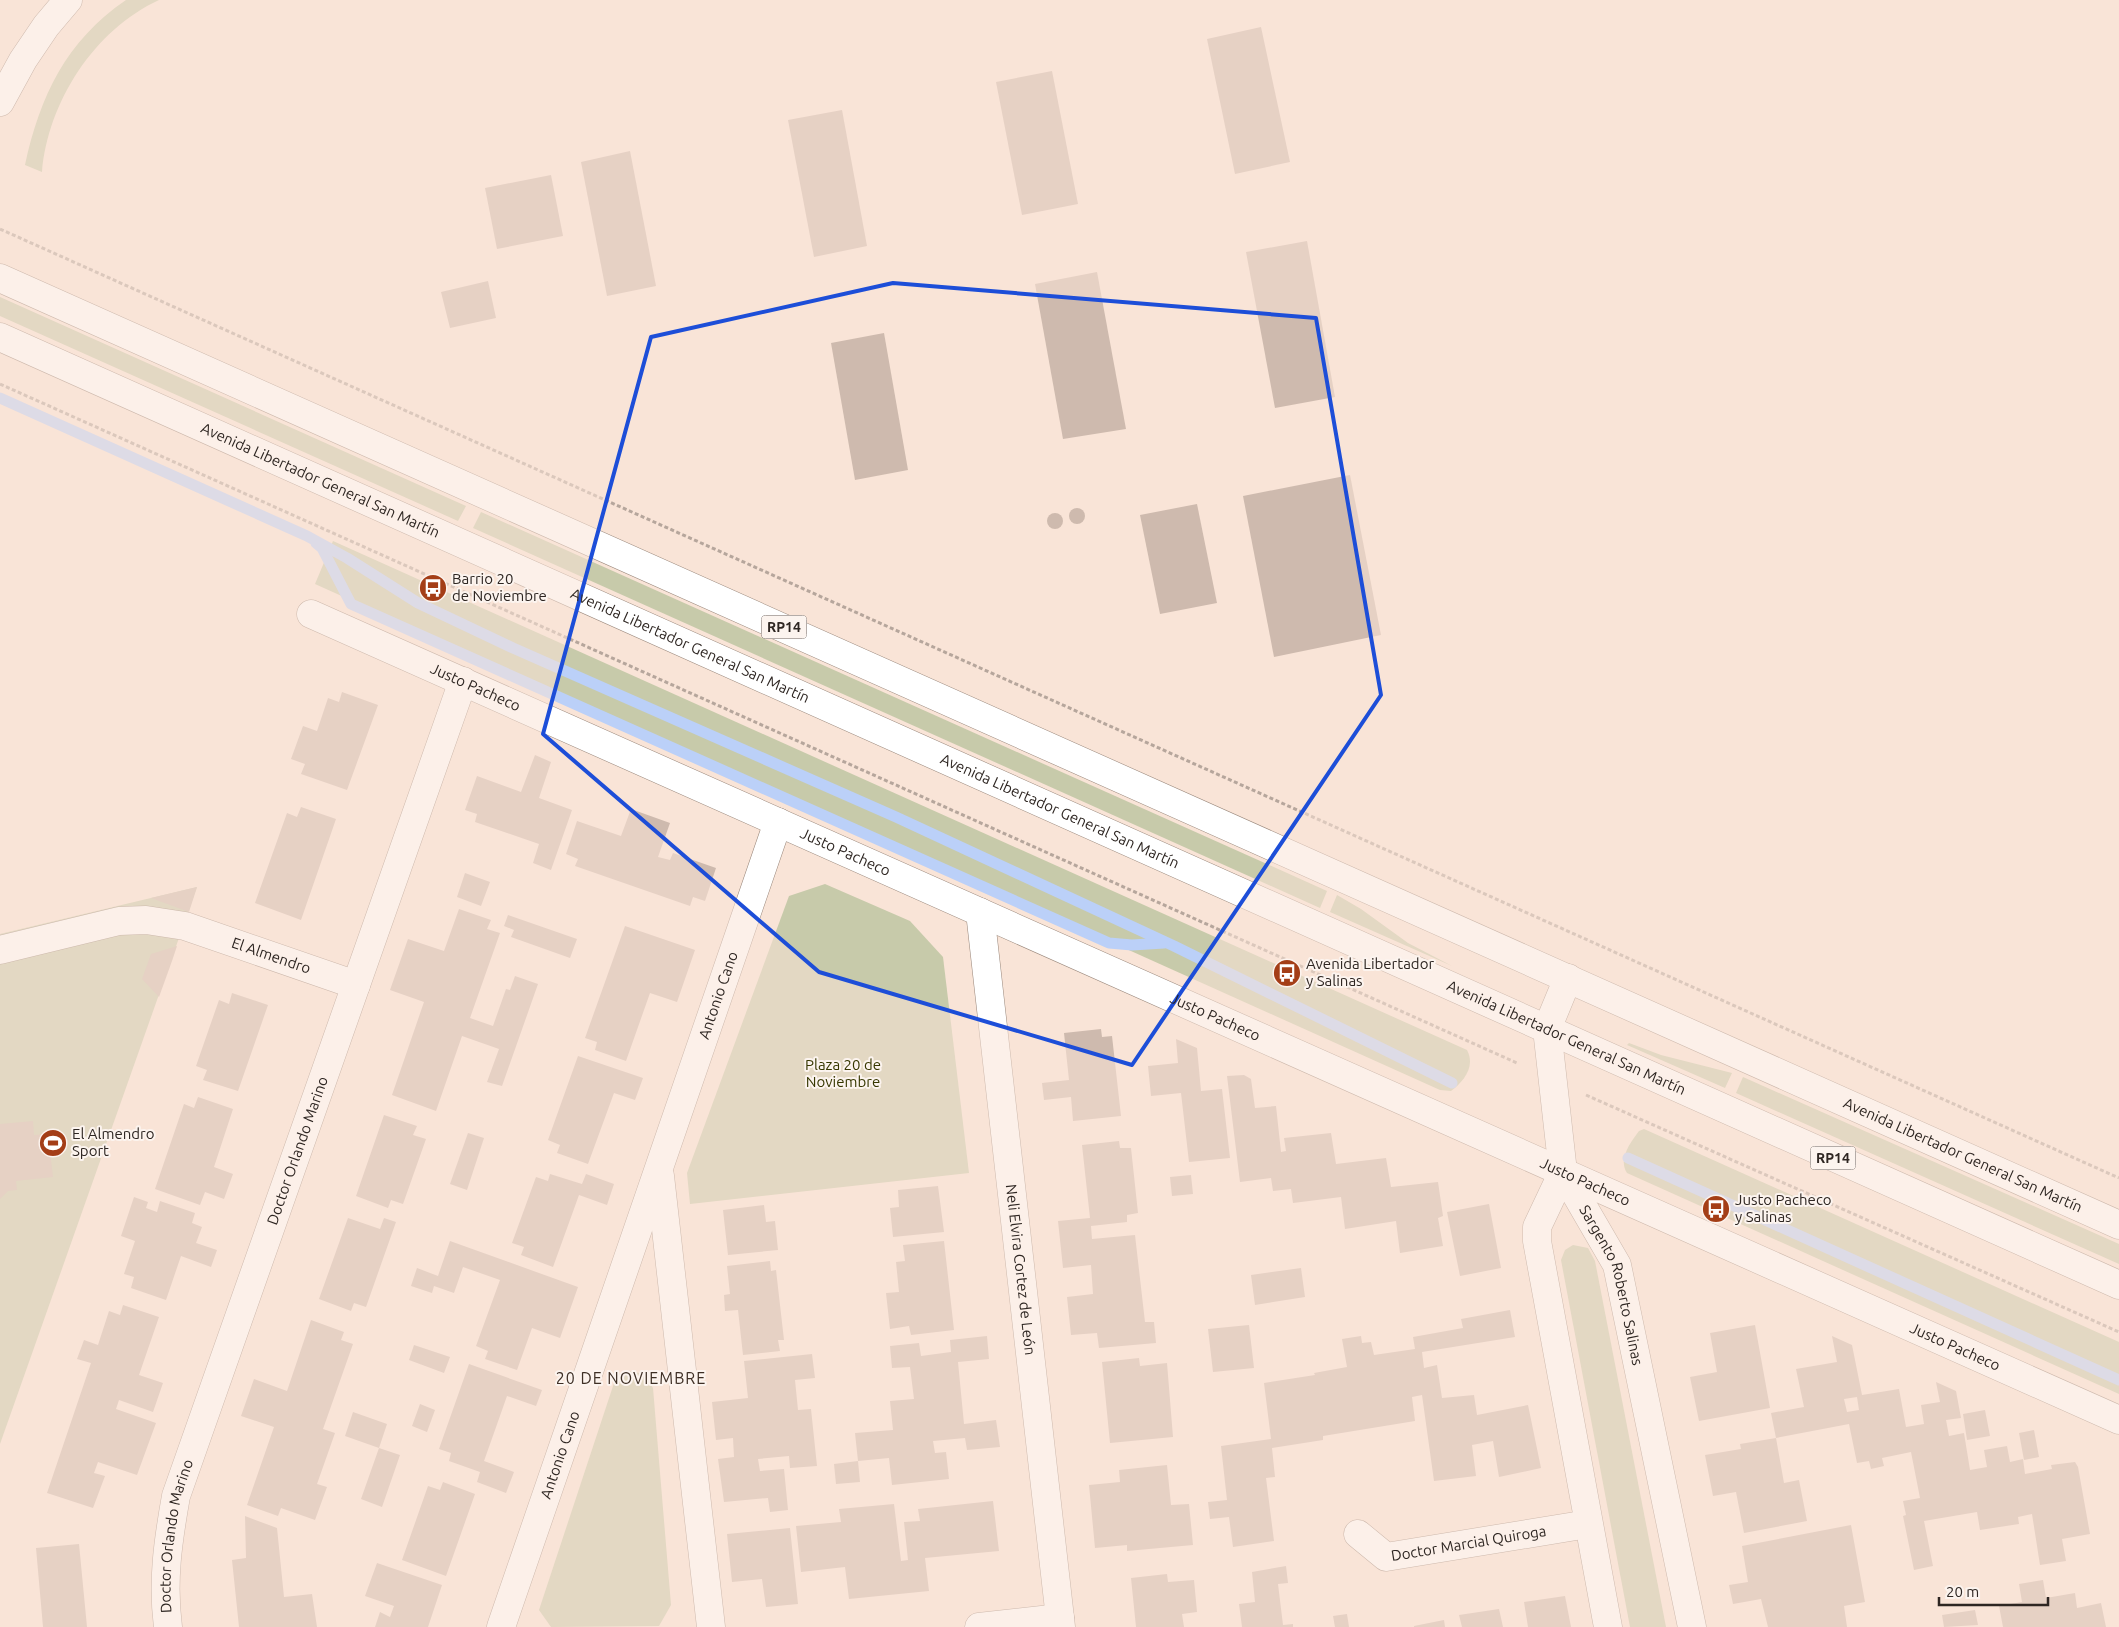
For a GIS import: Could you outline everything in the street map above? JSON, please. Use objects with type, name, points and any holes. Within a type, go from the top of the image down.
[{"type":"street","points":[[0,102],[23,60],[46,26],[68,0]]},
{"type":"street","name":"Avenida Libertador General San Martín","points":[[0,278],[2119,1225]]},
{"type":"street","name":"Avenida Libertador General San Martín","points":[[0,337],[2119,1285]]},
{"type":"street","name":"Justo Pacheco","points":[[311,614],[1563,1172],[2118,1427]]},
{"type":"street","name":"Doctor Orlando Marino","points":[[168,1627],[165,1606],[166,1547],[176,1496],[463,681]]},
{"type":"street","name":"Antonio Cano","points":[[501,1627],[778,822]]},
{"type":"street","name":"Neli Elvira Cortez de León","points":[[980,912],[1060,1622]]},
{"type":"street","name":"El Almendro","points":[[0,950],[119,921],[146,920],[185,926],[356,985]]},
{"type":"street","points":[[1568,978],[1547,1029],[1563,1172],[1536,1227],[1608,1627]]},
{"type":"street","name":"Antonio Cano","points":[[659,1169],[711,1627]]},
{"type":"street","name":"Sargento Roberto Salinas","points":[[1563,1172],[1617,1265],[1692,1627]]},
{"type":"street","name":"Doctor Marcial Quiroga","points":[[1358,1534],[1386,1557],[1588,1524]]},
{"type":"street","points":[[979,1627],[1060,1622]]},
{"type":"path","points":[[0,229],[2119,1178]]},
{"type":"path","points":[[0,384],[2119,1332]]},
{"type":"highlighted area","points":[[893,283],[1316,318],[1381,695],[1132,1065],[819,972],[543,734],[651,337]]},
{"type":"green space","points":[[126,0],[159,0],[136,13],[114,30],[95,49],[78,71],[54,120],[46,146],[42,172],[25,165],[39,116],[59,72],[87,33]]},
{"type":"green space","points":[[0,297],[466,506],[458,521],[0,316]]},
{"type":"green space","points":[[481,512],[1327,891],[1320,908],[473,528]]},
{"type":"green space","points":[[333,541],[1467,1050],[1470,1062],[1467,1074],[1451,1091],[1440,1090],[315,584]]},
{"type":"green space","name":"Plaza 20 de Noviembre","points":[[825,884],[910,921],[943,957],[969,1173],[690,1204],[687,1173],[789,896]]},
{"type":"green space","name":"El Almendro Sport","points":[[197,887],[0,1444],[0,934]]},
{"type":"green space","points":[[1337,895],[1361,909],[1408,943],[1452,966],[1330,912]]},
{"type":"green space","points":[[1629,1043],[1661,1055],[1732,1073],[1725,1088],[1627,1045]]},
{"type":"green space","points":[[1743,1077],[2119,1244],[2119,1264],[1736,1093]]},
{"type":"green space","points":[[1644,1129],[2119,1342],[2119,1394],[1627,1173],[1624,1162],[1626,1151],[1639,1131]]},
{"type":"green space","points":[[1573,1245],[1588,1248],[1595,1261],[1666,1627],[1630,1627],[1561,1260],[1565,1250]]},
{"type":"green space","points":[[630,1371],[644,1374],[653,1388],[671,1605],[659,1626],[551,1627],[539,1610],[616,1377],[619,1374]]},
{"type":"building","points":[[1261,27],[1290,162],[1235,174],[1207,39]]},
{"type":"building","points":[[1052,71],[1078,204],[1022,215],[996,82]]},
{"type":"building","points":[[842,110],[867,246],[814,257],[788,120]]},
{"type":"building","points":[[630,151],[656,286],[607,296],[581,162]]},
{"type":"building","points":[[551,175],[563,236],[497,249],[485,188]]},
{"type":"building","points":[[1307,241],[1335,397],[1275,408],[1246,252]]},
{"type":"building","points":[[1097,272],[1126,429],[1063,439],[1035,284]]},
{"type":"building","points":[[488,281],[496,318],[450,328],[441,292]]},
{"type":"building","points":[[884,333],[908,470],[855,480],[831,343]]},
{"type":"building","points":[[1350,475],[1381,635],[1274,657],[1243,496]]},
{"type":"building","points":[[1197,504],[1217,603],[1160,614],[1140,515]]},
{"type":"building","points":[[1077,508],[1085,516],[1077,524],[1069,516]]},
{"type":"building","points":[[1055,513],[1063,521],[1055,529],[1047,521]]},
{"type":"building","points":[[342,692],[378,705],[347,790],[301,774],[305,764],[291,759],[303,726],[317,731],[328,698],[339,702]]},
{"type":"building","points":[[535,755],[551,762],[539,798],[572,810],[551,870],[533,863],[539,844],[475,822],[477,814],[465,810],[477,776],[521,792]]},
{"type":"building","points":[[301,807],[336,819],[301,920],[255,903],[287,813],[297,817]]},
{"type":"building","points":[[631,809],[670,823],[658,857],[670,860],[673,853],[716,868],[705,901],[693,897],[690,906],[575,866],[578,859],[566,854],[577,821],[621,836]]},
{"type":"building","points":[[465,873],[490,882],[481,906],[457,897]]},
{"type":"building","points":[[197,887],[189,912],[151,898]]},
{"type":"building","points":[[459,909],[491,920],[487,929],[500,933],[470,1018],[493,1026],[506,989],[510,990],[515,976],[538,984],[502,1086],[487,1082],[499,1049],[462,1036],[436,1111],[392,1095],[424,1002],[390,990],[408,939],[444,951]]},
{"type":"building","points":[[508,915],[577,939],[570,958],[511,937],[514,930],[504,926]]},
{"type":"building","points":[[625,926],[695,950],[677,1002],[650,993],[626,1061],[595,1050],[597,1042],[585,1038]]},
{"type":"building","points":[[177,946],[159,997],[142,979],[151,954]]},
{"type":"building","points":[[232,993],[268,1005],[238,1091],[203,1080],[207,1070],[196,1066],[219,1000],[229,1004]]},
{"type":"building","points":[[1101,1029],[1102,1037],[1112,1036],[1121,1116],[1073,1121],[1071,1097],[1044,1100],[1042,1083],[1069,1080],[1064,1033]]},
{"type":"building","points":[[1176,1039],[1197,1048],[1201,1091],[1222,1089],[1230,1158],[1189,1162],[1181,1093],[1151,1096],[1148,1066],[1178,1063]]},
{"type":"building","points":[[578,1056],[643,1078],[635,1100],[614,1093],[588,1164],[557,1153],[560,1145],[548,1140]]},
{"type":"building","points":[[1244,1075],[1251,1079],[1255,1108],[1276,1106],[1281,1152],[1286,1151],[1284,1138],[1331,1133],[1336,1164],[1386,1158],[1391,1187],[1438,1182],[1443,1216],[1438,1218],[1443,1246],[1400,1253],[1396,1221],[1345,1229],[1341,1197],[1293,1203],[1291,1189],[1273,1191],[1271,1178],[1240,1182],[1227,1076]]},
{"type":"building","points":[[198,1097],[233,1109],[214,1167],[233,1174],[224,1199],[205,1192],[200,1205],[155,1189],[184,1104],[194,1108]]},
{"type":"building","points":[[384,1115],[417,1126],[413,1135],[426,1139],[403,1204],[391,1200],[388,1208],[356,1196]]},
{"type":"building","points":[[33,1121],[34,1135],[48,1134],[53,1177],[16,1181],[17,1190],[8,1191],[0,1199],[0,1124]]},
{"type":"building","points":[[468,1133],[484,1138],[467,1190],[450,1184]]},
{"type":"building","points":[[1119,1141],[1120,1148],[1131,1148],[1138,1213],[1127,1215],[1127,1222],[1091,1226],[1092,1239],[1135,1235],[1145,1322],[1154,1322],[1156,1343],[1099,1348],[1097,1333],[1071,1335],[1067,1297],[1093,1294],[1091,1265],[1063,1268],[1058,1221],[1090,1218],[1082,1145]]},
{"type":"building","points":[[550,1174],[582,1184],[586,1174],[614,1184],[607,1205],[579,1195],[553,1267],[521,1255],[524,1247],[512,1243],[536,1177],[548,1181]]},
{"type":"building","points":[[1191,1175],[1193,1194],[1172,1196],[1170,1177]]},
{"type":"building","points":[[938,1186],[944,1232],[893,1237],[890,1208],[899,1207],[898,1190]]},
{"type":"building","points":[[134,1197],[148,1202],[146,1208],[157,1212],[160,1201],[195,1213],[192,1223],[202,1227],[196,1243],[217,1250],[211,1267],[181,1256],[166,1300],[131,1288],[134,1277],[124,1274],[135,1241],[121,1236]]},
{"type":"building","points":[[1489,1204],[1501,1268],[1460,1276],[1447,1212]]},
{"type":"building","points":[[764,1205],[766,1222],[775,1221],[778,1250],[728,1255],[723,1210]]},
{"type":"building","points":[[348,1218],[380,1229],[384,1218],[396,1222],[366,1307],[354,1303],[351,1311],[319,1299]]},
{"type":"building","points":[[450,1241],[578,1287],[560,1338],[532,1328],[517,1370],[485,1359],[488,1351],[476,1346],[500,1280],[463,1267],[454,1293],[434,1286],[432,1293],[411,1286],[417,1268],[438,1276]]},
{"type":"building","points":[[944,1241],[954,1330],[911,1335],[909,1326],[890,1329],[886,1293],[899,1292],[896,1262],[905,1261],[903,1245]]},
{"type":"building","points":[[770,1261],[771,1271],[776,1270],[784,1340],[778,1340],[780,1351],[743,1355],[738,1310],[725,1311],[724,1295],[730,1294],[727,1266]]},
{"type":"building","points":[[1301,1268],[1305,1297],[1255,1305],[1251,1275]]},
{"type":"building","points":[[123,1305],[159,1317],[139,1375],[163,1383],[153,1412],[119,1400],[116,1409],[156,1423],[137,1475],[98,1462],[94,1473],[105,1476],[93,1508],[47,1493],[91,1363],[77,1359],[84,1340],[98,1345],[109,1311],[120,1315]]},
{"type":"building","points":[[1510,1310],[1515,1337],[1422,1352],[1424,1368],[1437,1365],[1442,1398],[1474,1395],[1477,1415],[1528,1405],[1541,1468],[1499,1477],[1493,1441],[1472,1445],[1476,1476],[1434,1481],[1422,1395],[1412,1397],[1415,1421],[1323,1436],[1323,1440],[1272,1448],[1275,1477],[1266,1478],[1274,1541],[1233,1547],[1229,1517],[1210,1519],[1208,1502],[1227,1500],[1221,1446],[1271,1439],[1264,1383],[1315,1375],[1314,1373],[1347,1367],[1342,1339],[1361,1336],[1362,1343],[1371,1342],[1374,1355],[1415,1349],[1413,1337],[1463,1328],[1461,1319]]},
{"type":"building","points":[[311,1320],[344,1332],[341,1340],[353,1344],[323,1429],[335,1433],[317,1484],[327,1487],[315,1520],[281,1508],[278,1516],[247,1505],[274,1427],[241,1416],[254,1379],[287,1391]]},
{"type":"building","points":[[1249,1325],[1254,1368],[1213,1372],[1208,1329]]},
{"type":"building","points":[[1755,1325],[1770,1408],[1699,1421],[1690,1377],[1717,1372],[1710,1333]]},
{"type":"building","points":[[987,1336],[989,1359],[958,1362],[964,1424],[996,1420],[1000,1447],[967,1450],[965,1438],[933,1441],[935,1453],[946,1452],[949,1479],[892,1485],[889,1458],[858,1461],[855,1433],[893,1430],[890,1401],[914,1399],[910,1367],[892,1368],[890,1346],[919,1343],[921,1356],[951,1352],[950,1340]]},
{"type":"building","points":[[1832,1336],[1852,1345],[1862,1395],[1899,1389],[1906,1427],[1924,1424],[1921,1405],[1940,1402],[1936,1382],[1956,1391],[1961,1418],[1946,1420],[1949,1436],[1964,1433],[1970,1470],[1987,1467],[1984,1450],[2007,1446],[2010,1462],[2023,1459],[2025,1474],[2052,1469],[2051,1465],[2075,1462],[2078,1467],[2090,1534],[2062,1539],[2066,1561],[2040,1565],[2032,1514],[2018,1517],[2019,1524],[1980,1530],[1977,1512],[1924,1521],[1933,1566],[1914,1570],[1903,1516],[1906,1515],[1903,1501],[1920,1498],[1911,1452],[1882,1458],[1884,1466],[1871,1469],[1869,1461],[1857,1463],[1849,1424],[1776,1438],[1771,1413],[1804,1407],[1796,1369],[1837,1362]],"holes":[[[1857,1397],[1859,1410],[1847,1412],[1844,1399]]]},
{"type":"building","points":[[414,1345],[450,1357],[444,1373],[409,1360]]},
{"type":"building","points":[[812,1354],[815,1378],[795,1380],[798,1410],[811,1409],[817,1466],[790,1468],[789,1456],[758,1459],[760,1471],[784,1469],[788,1510],[770,1512],[768,1498],[724,1502],[718,1459],[734,1457],[733,1438],[716,1440],[712,1402],[748,1398],[744,1361]]},
{"type":"building","points":[[1139,1358],[1140,1366],[1167,1363],[1173,1437],[1110,1443],[1102,1362]]},
{"type":"building","points":[[469,1364],[542,1390],[536,1406],[507,1396],[484,1461],[514,1472],[506,1493],[477,1482],[480,1472],[449,1461],[451,1453],[439,1449]]},
{"type":"building","points":[[420,1404],[435,1410],[427,1432],[412,1426]]},
{"type":"building","points":[[1985,1410],[1990,1436],[1967,1440],[1963,1414]]},
{"type":"building","points":[[353,1412],[387,1424],[379,1448],[345,1436]]},
{"type":"building","points":[[2034,1430],[2039,1457],[2024,1460],[2019,1433]]},
{"type":"building","points":[[1776,1438],[1784,1483],[1799,1480],[1807,1521],[1744,1533],[1736,1492],[1713,1496],[1705,1455],[1741,1449],[1740,1444]]},
{"type":"building","points":[[379,1448],[400,1455],[382,1507],[361,1499]]},
{"type":"building","points":[[858,1461],[860,1482],[836,1484],[834,1464]]},
{"type":"building","points":[[1167,1465],[1171,1505],[1189,1504],[1193,1545],[1127,1551],[1127,1545],[1095,1548],[1089,1485],[1120,1482],[1119,1470]]},
{"type":"building","points":[[443,1482],[475,1494],[446,1576],[402,1560],[428,1486],[440,1490]]},
{"type":"building","points":[[993,1501],[999,1551],[925,1558],[929,1591],[849,1599],[845,1567],[801,1572],[796,1526],[841,1522],[839,1509],[894,1504],[901,1561],[908,1560],[904,1522],[920,1521],[918,1509]]},
{"type":"building","points":[[245,1516],[277,1528],[284,1597],[312,1594],[317,1627],[239,1627],[232,1560],[246,1558]]},
{"type":"building","points":[[1851,1525],[1865,1602],[1844,1606],[1847,1627],[1768,1627],[1761,1599],[1733,1604],[1729,1585],[1748,1582],[1742,1546]]},
{"type":"building","points":[[790,1528],[798,1604],[766,1607],[762,1579],[732,1582],[727,1534]]},
{"type":"building","points":[[79,1544],[87,1627],[43,1627],[36,1548]]},
{"type":"building","points":[[377,1563],[442,1585],[428,1627],[375,1627],[380,1612],[390,1617],[394,1606],[365,1596]]},
{"type":"building","points":[[1286,1566],[1288,1583],[1278,1584],[1283,1625],[1293,1624],[1293,1627],[1242,1627],[1239,1604],[1255,1602],[1252,1572]]},
{"type":"building","points":[[1167,1574],[1168,1582],[1194,1580],[1197,1612],[1182,1614],[1184,1627],[1136,1627],[1131,1578]]},
{"type":"building","points":[[2043,1580],[2046,1598],[2075,1593],[2077,1608],[2101,1603],[2106,1627],[2003,1627],[1999,1606],[2022,1602],[2019,1584]]},
{"type":"building","points":[[1565,1596],[1571,1627],[1528,1627],[1524,1602]]},
{"type":"building","points":[[1499,1609],[1503,1627],[1462,1627],[1459,1615]]},
{"type":"building","points":[[1975,1610],[1978,1625],[1944,1627],[1942,1615]]},
{"type":"building","points":[[1347,1614],[1349,1627],[1335,1627],[1333,1616]]},
{"type":"building","points":[[1444,1620],[1445,1627],[1414,1627],[1414,1626]]},
{"type":"waterway","points":[[0,398],[307,536],[347,558],[418,603],[513,648],[896,817],[1174,946],[1452,1083]]},
{"type":"waterway","points":[[316,543],[322,548],[351,604],[1109,943],[1132,945],[1164,943]]},
{"type":"waterway","points":[[1628,1158],[2119,1380]]},
{"type":"place","name":"Barrio 20 de Noviembre","points":[[433,588]]},
{"type":"place","name":"Avenida Libertador y Salinas","points":[[1287,973]]},
{"type":"place","name":"El Almendro Sport","points":[[53,1143]]},
{"type":"place","name":"Justo Pacheco y Salinas","points":[[1716,1209]]},
{"type":"district","name":"20 DE NOVIEMBRE","points":[[631,1378]]}]
